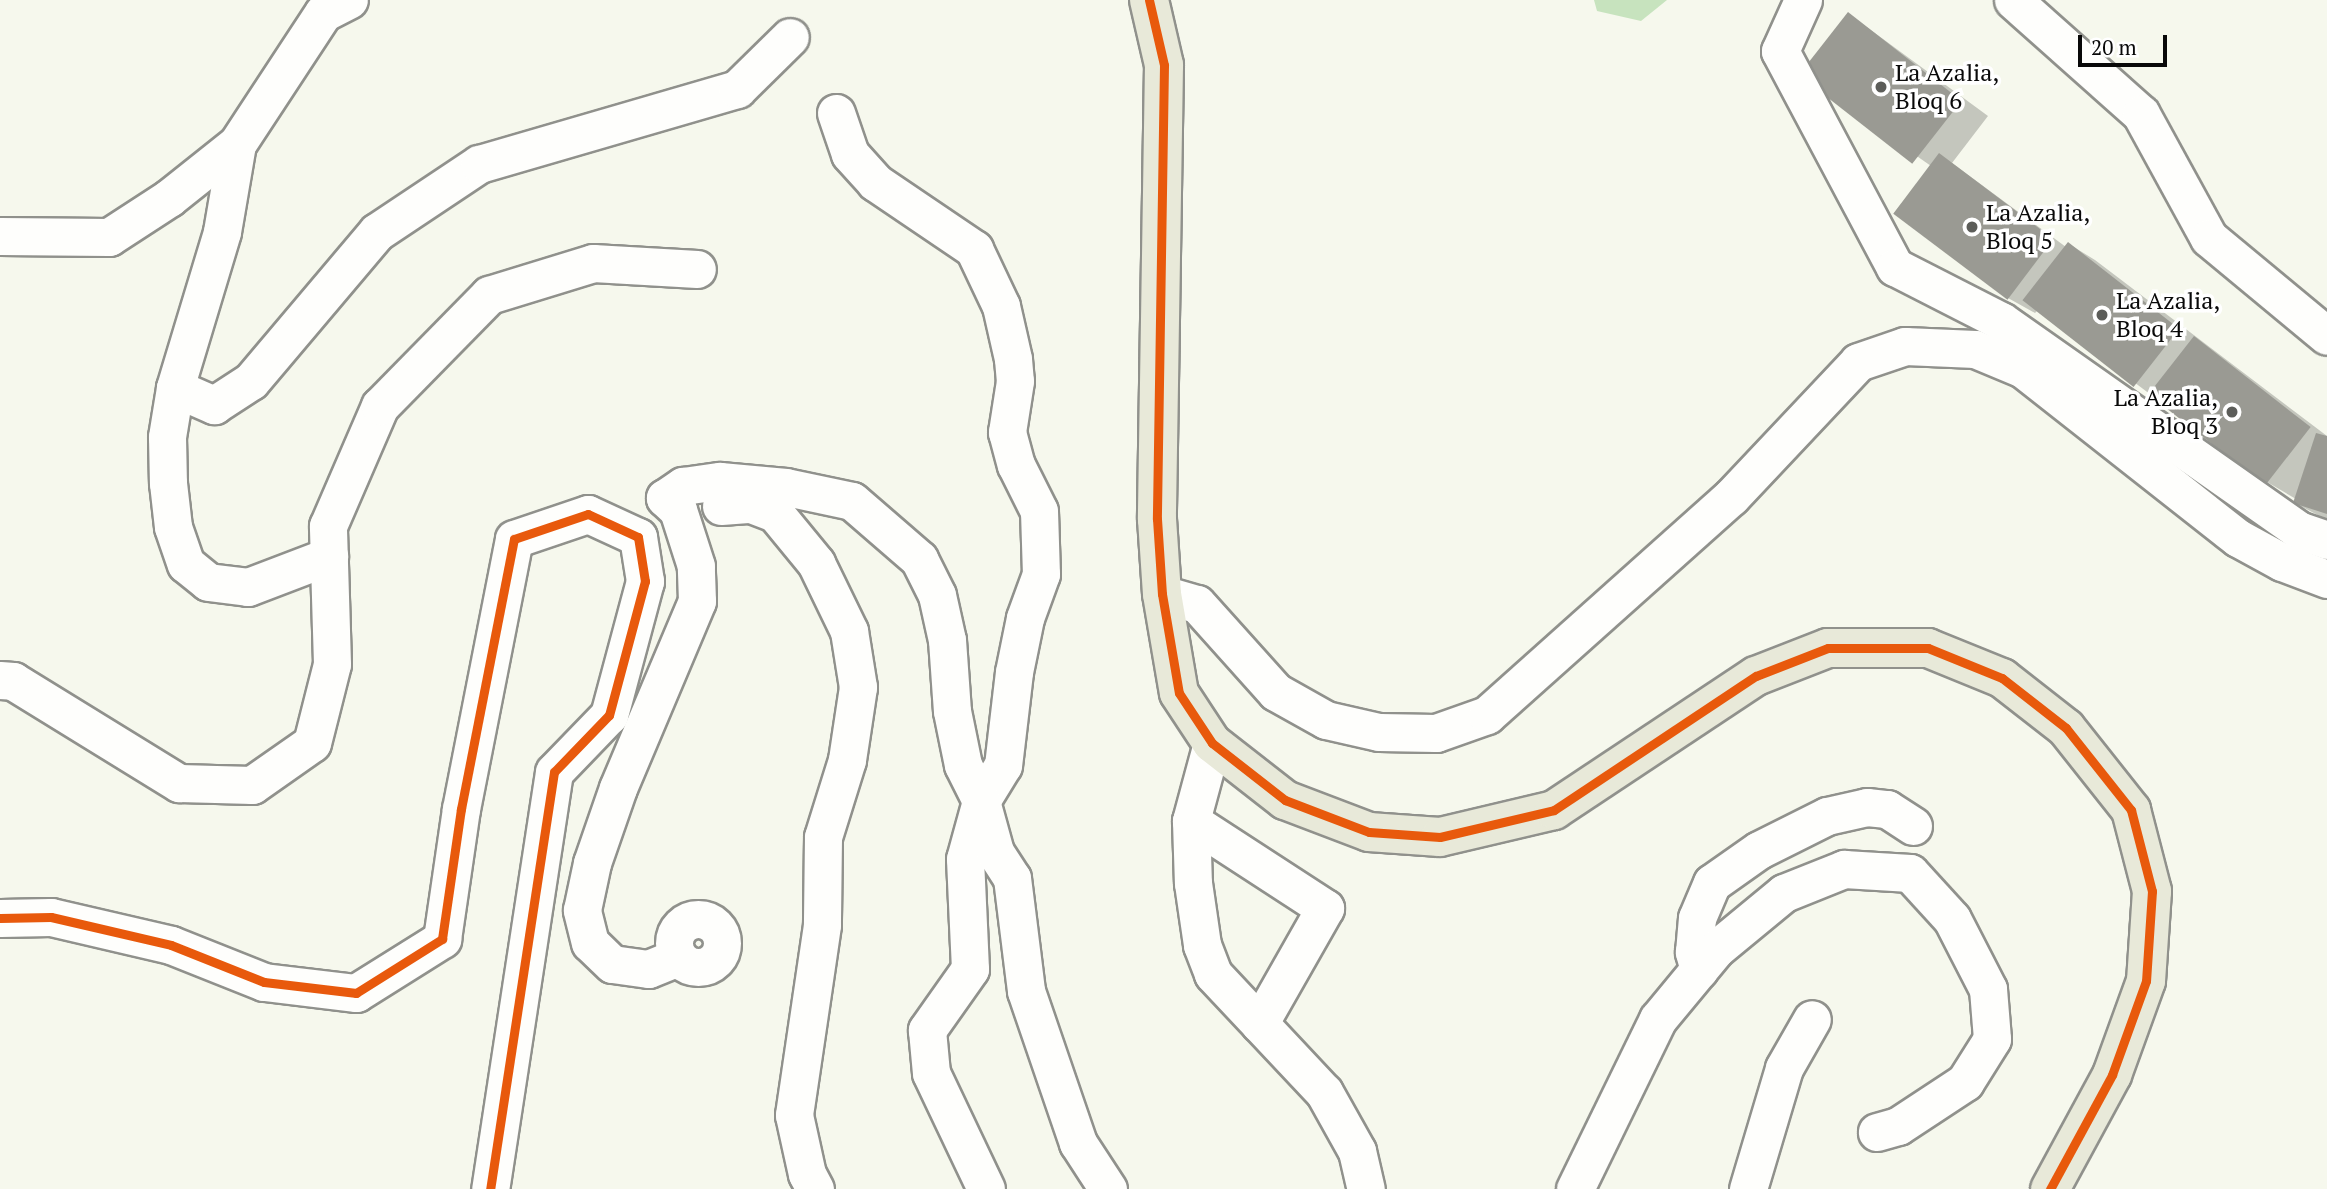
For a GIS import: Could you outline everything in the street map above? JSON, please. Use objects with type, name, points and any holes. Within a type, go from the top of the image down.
[{"type":"main road","points":[[1149,0],[1164,65],[1157,519],[1162,594],[1179,692],[1212,743],[1285,800],[1368,832],[1440,837],[1554,810],[1756,676],[1828,648],[1928,648],[2002,678],[2066,728],[2131,810],[2152,891],[2147,981],[2112,1075],[2050,1189]]},
{"type":"street","points":[[0,236],[109,237],[237,144],[323,13],[349,0]]},
{"type":"street","points":[[1803,0],[1780,51],[1895,267],[2000,321],[2298,530],[2327,540]]},
{"type":"street","points":[[2013,0],[2141,114],[2209,238],[2327,336]]},
{"type":"street","points":[[175,388],[214,405],[251,381],[377,232],[479,164],[737,89],[790,37]]},
{"type":"street","points":[[836,113],[850,154],[875,183],[974,249],[1000,306],[1013,359],[1015,381],[1007,432],[1016,465],[1039,511],[1041,575],[1017,659],[1003,765],[981,801],[965,859],[970,969],[927,1030],[931,1073],[986,1189]]},
{"type":"street","points":[[237,144],[222,232],[175,388],[167,437],[173,527],[186,564],[208,582],[248,587],[329,556]]},
{"type":"street","points":[[0,680],[13,681],[179,783],[252,785],[312,743],[332,664],[328,526],[380,406],[489,295],[593,263],[697,269]]},
{"type":"street","points":[[1162,594],[1197,604],[1276,692],[1325,720],[1379,732],[1436,733],[1487,715],[1731,497],[1858,362],[1905,346],[1975,349],[2023,369],[2238,538],[2282,562],[2327,579]]},
{"type":"street","points":[[678,957],[648,970],[612,964],[590,943],[582,910],[592,863],[618,788],[696,601],[696,566],[678,510],[665,498],[683,486],[720,481],[825,494],[852,501],[919,559],[937,595],[947,640],[952,712],[963,765],[981,801],[995,852],[1012,878],[1026,991],[1078,1143],[1108,1189]]},
{"type":"street","points":[[678,510],[751,504],[775,513],[816,563],[849,631],[858,687],[847,760],[822,837],[822,925],[794,1115],[807,1174],[815,1189]]},
{"type":"street","points":[[0,918],[51,917],[171,945],[264,982],[356,993],[442,939],[461,809],[514,539],[587,514],[639,537],[645,581],[609,715],[554,772],[490,1189]]},
{"type":"street","points":[[1212,743],[1191,821],[1193,883],[1202,945],[1213,974],[1324,1092],[1357,1151],[1366,1189]]},
{"type":"street","points":[[1699,970],[1694,952],[1697,918],[1712,883],[1759,850],[1827,816],[1867,807],[1887,809],[1913,827]]},
{"type":"street","points":[[1191,821],[1325,908],[1259,1024]]},
{"type":"street","points":[[1575,1189],[1658,1019],[1716,949],[1784,893],[1844,869],[1910,873],[1951,919],[1988,989],[1992,1039],[1965,1082],[1898,1126],[1877,1132]]},
{"type":"street","points":[[1748,1189],[1784,1068],[1812,1019]]},
{"type":"green space","points":[[1594,0],[1667,0],[1641,21],[1597,11]]},
{"type":"building","name":"La Azalia, Bloq 6","points":[[1848,12],[1961,101],[1912,164],[1799,75]]},
{"type":"building","name":"La Azalia, Bloq 5","points":[[1939,153],[2053,239],[2007,300],[1893,214]]},
{"type":"building","name":"La Azalia, Bloq 4","points":[[2068,242],[2179,329],[2134,387],[2022,300]]},
{"type":"building","name":"La Azalia, Bloq 3","points":[[2194,336],[2311,427],[2265,485],[2148,394]]},
{"type":"building","points":[[2316,433],[2327,436],[2327,514],[2293,503]]},
{"type":"cycle path","points":[[1149,0],[1164,65],[1157,519],[1162,594],[1179,693],[1212,743],[1285,800],[1369,832],[1440,837],[1554,810],[1756,676],[1828,648],[1928,648],[2002,678],[2066,728],[2131,810],[2152,891],[2146,981],[2112,1075],[2050,1189]]},
{"type":"cycle path","points":[[0,918],[51,917],[171,945],[264,982],[356,993],[442,939],[461,809],[514,539],[588,514],[638,537],[645,581],[609,715],[554,772],[490,1189]]},
{"type":"place","name":"La Azalia, Bloq 6","points":[[1881,87]]},
{"type":"place","name":"La Azalia, Bloq 5","points":[[1972,227]]},
{"type":"place","name":"La Azalia, Bloq 4","points":[[2102,315]]},
{"type":"place","name":"La Azalia, Bloq 3","points":[[2232,412]]}]
